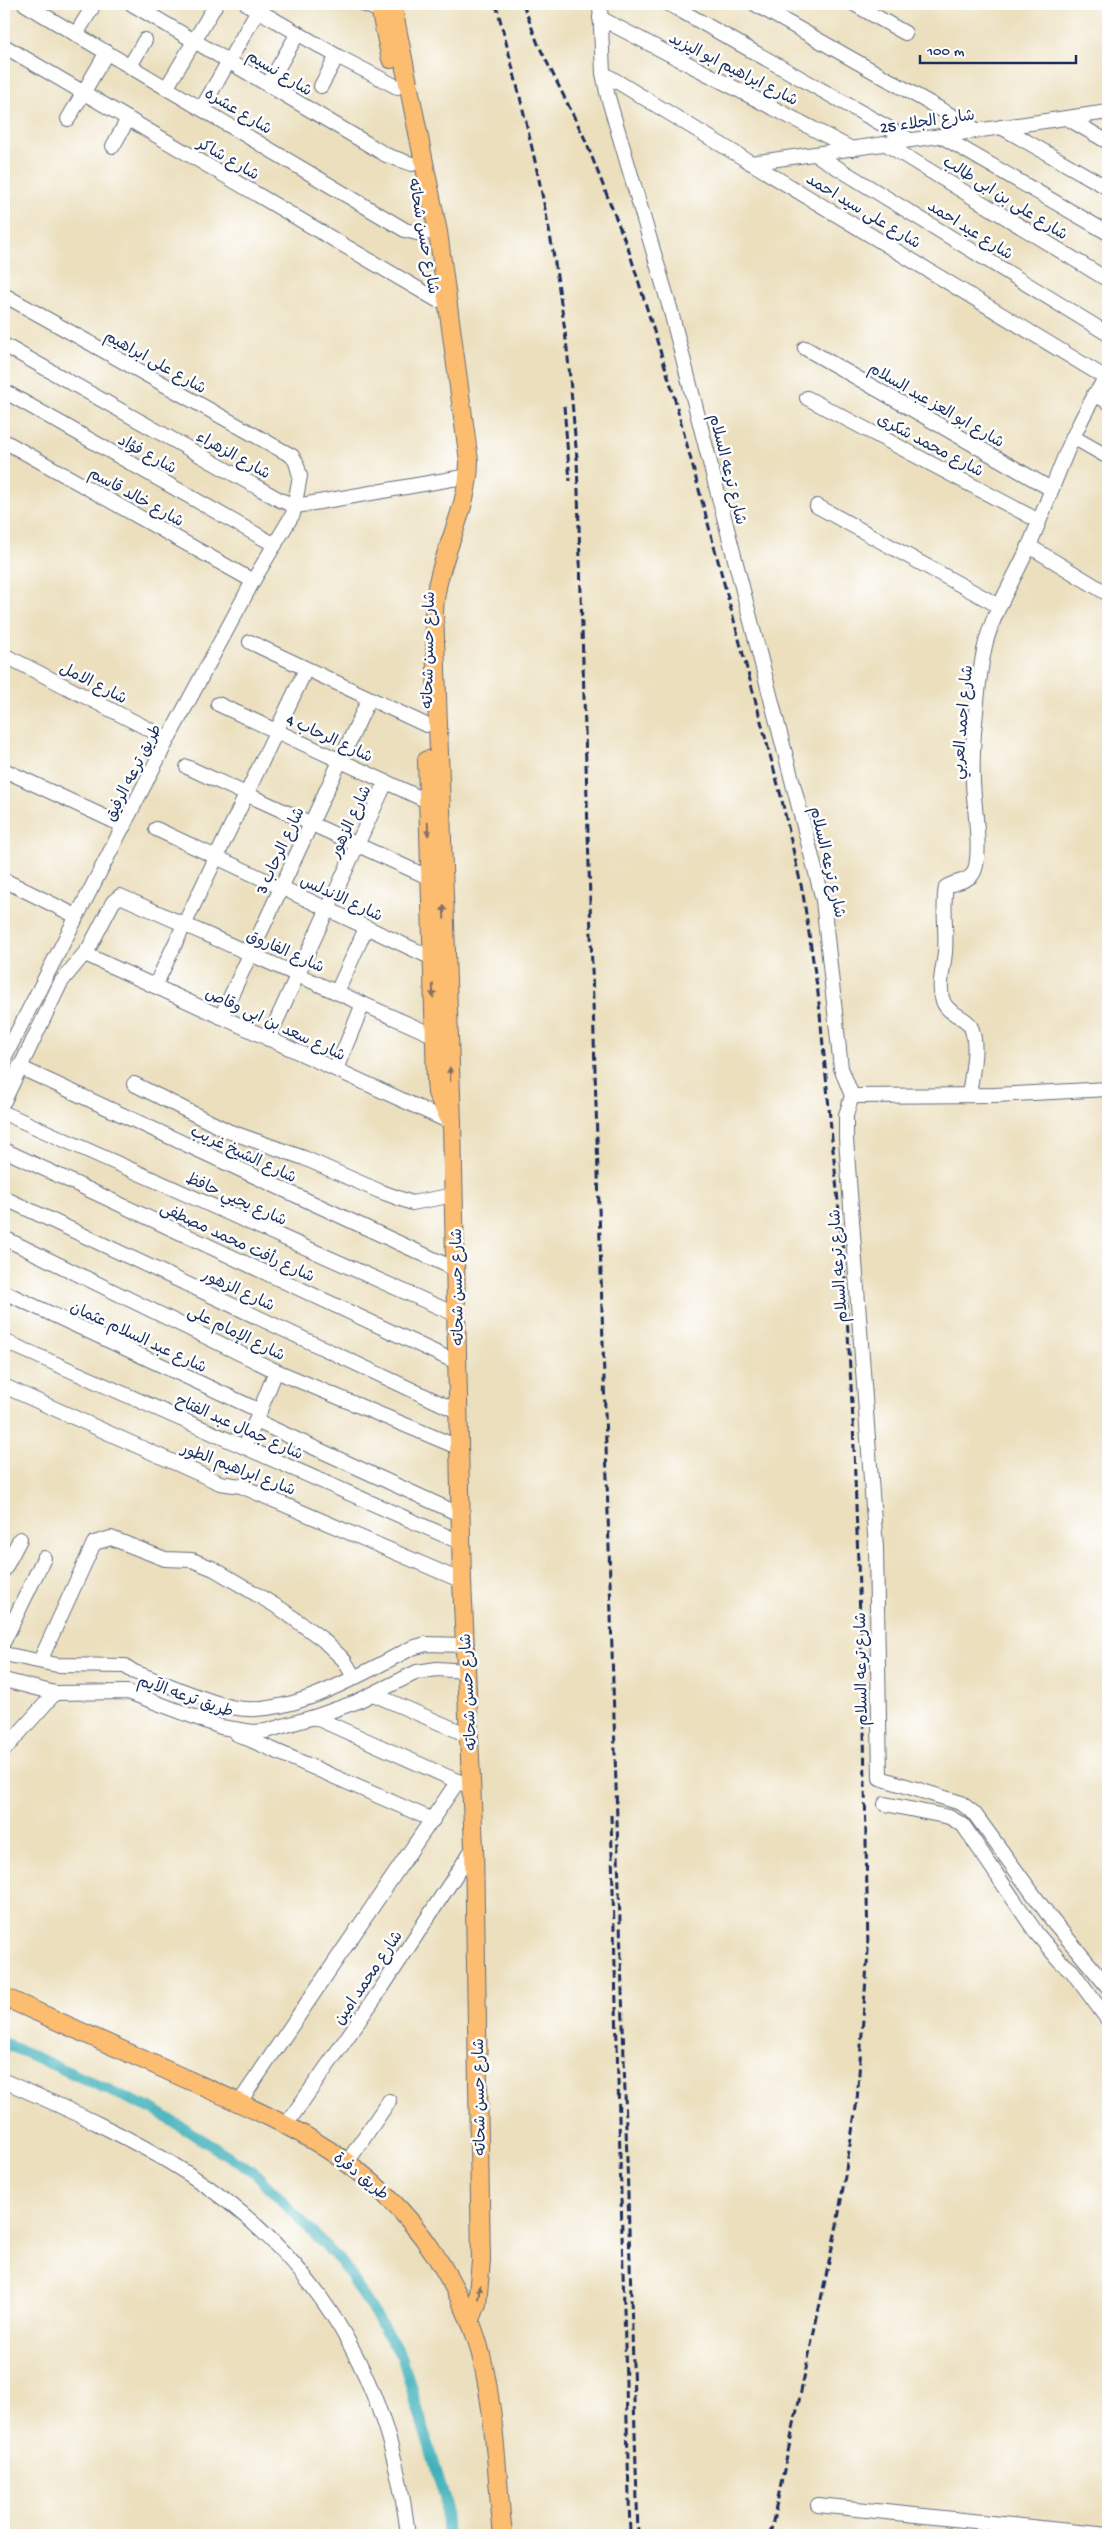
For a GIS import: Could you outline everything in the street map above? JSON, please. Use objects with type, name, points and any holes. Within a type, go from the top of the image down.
[{"type":"main road","name":"شارع حسن شحاته","points":[[384,6],[412,164],[432,233],[437,300],[450,361]]},
{"type":"main road","name":"شارع حسن شحاته","points":[[384,6],[432,233],[450,361],[456,449],[463,477],[463,506],[438,582],[434,606],[452,1123],[462,1581],[470,1736],[464,1784],[474,1847],[481,2262],[477,2304],[470,2322]]},
{"type":"main road","name":"شارع حسن شحاته","points":[[452,1123],[437,1093],[427,801],[427,590],[452,502],[463,477]]},
{"type":"main road","name":"طريق دفرة","points":[[4,1998],[286,2125],[348,2161],[372,2180],[399,2207],[427,2243],[451,2281],[470,2322],[481,2357],[489,2404],[503,2535]]},
{"type":"main road","points":[[451,2281],[469,2276],[481,2262]]},
{"type":"street","name":"شارع عشره","points":[[25,4],[44,8],[76,34],[405,230],[432,233]]},
{"type":"street","name":"شارع نسيم","points":[[132,4],[155,10],[194,41],[268,86],[386,155],[412,164]]},
{"type":"street","points":[[167,88],[216,4]]},
{"type":"street","points":[[363,4],[384,6]]},
{"type":"street","name":"شارع ترعه السلام","points":[[600,4],[603,73],[608,97],[670,308],[823,900],[841,1068],[852,1096],[846,1115],[846,1139],[876,1548],[880,1778],[961,1803],[974,1813],[1052,1920],[1108,1987]]},
{"type":"street","points":[[669,4],[910,140]]},
{"type":"street","points":[[756,4],[977,130]]},
{"type":"street","points":[[854,4],[905,33]]},
{"type":"street","points":[[202,108],[230,62],[253,7],[337,56],[397,87]]},
{"type":"street","points":[[76,34],[92,8]]},
{"type":"street","name":"شارع ابراهيم ابو اليزيد","points":[[600,18],[852,148]]},
{"type":"street","points":[[268,86],[298,34]]},
{"type":"street","points":[[130,66],[145,40]]},
{"type":"street","name":"شارع شاكر","points":[[4,46],[437,300]]},
{"type":"street","points":[[68,119],[107,52]]},
{"type":"street","points":[[321,86],[337,56]]},
{"type":"street","name":"شارع على سيد احمد","points":[[603,73],[1107,376]]},
{"type":"street","name":"شارع الجلاء 25","points":[[752,163],[1108,112]]},
{"type":"street","points":[[1067,118],[1108,142]]},
{"type":"street","points":[[113,146],[128,119]]},
{"type":"street","points":[[1001,126],[1108,188]]},
{"type":"street","points":[[941,136],[1108,233]]},
{"type":"street","name":"شارع على بن ابى طالب","points":[[886,144],[1108,280]]},
{"type":"street","name":"شارع عيد احمد","points":[[815,154],[1108,334]]},
{"type":"street","name":"شارع على ابراهيم","points":[[4,296],[292,456]]},
{"type":"street","name":"شارع الزهراء","points":[[4,345],[280,500],[296,506]]},
{"type":"street","name":"شارع ابو العز عبد السلام","points":[[805,348],[1051,489]]},
{"type":"street","name":"شارع احمد العربي","points":[[969,1095],[975,1039],[973,1029],[968,1022],[947,1008],[942,1000],[941,990],[945,954],[944,896],[946,887],[954,882],[971,877],[975,870],[977,827],[973,782],[974,730],[985,645],[999,606],[1029,546],[1073,437],[1094,394],[1107,376]]},
{"type":"street","name":"شارع فؤاد","points":[[4,391],[275,544]]},
{"type":"street","points":[[1094,394],[1108,402]]},
{"type":"street","name":"شارع محمد شكرى","points":[[807,398],[1039,521]]},
{"type":"street","points":[[1073,437],[1108,456]]},
{"type":"street","name":"شارع خالد قاسم","points":[[4,441],[253,581]]},
{"type":"street","name":"طريق ترعه الرفيق","points":[[4,1058],[168,739],[253,581],[286,529],[296,506],[300,476],[292,456]]},
{"type":"street","points":[[296,506],[463,477]]},
{"type":"street","points":[[817,506],[999,606]]},
{"type":"street","points":[[1029,546],[1108,594]]},
{"type":"street","points":[[250,642],[426,725]]},
{"type":"street","name":"شارع الامل","points":[[4,656],[168,739]]},
{"type":"street","points":[[154,986],[306,669]]},
{"type":"street","name":"شارع الرحاب 3","points":[[221,1016],[369,699]]},
{"type":"street","name":"شارع الرحاب 4","points":[[218,704],[427,801]]},
{"type":"street","points":[[187,767],[430,878]]},
{"type":"street","points":[[4,770],[124,826]]},
{"type":"street","name":"شارع الزهور","points":[[268,1039],[386,782]]},
{"type":"street","name":"شارع الاندلس","points":[[156,829],[432,958]]},
{"type":"street","points":[[4,880],[76,916]]},
{"type":"street","name":"شارع الفاروق","points":[[85,954],[113,902],[117,897],[123,896],[435,1036]]},
{"type":"street","points":[[337,992],[366,928]]},
{"type":"street","points":[[4,1102],[61,982],[85,954]]},
{"type":"street","name":"شارع سعد بن ابى وقاص","points":[[85,954],[452,1123]]},
{"type":"street","points":[[336,1069],[363,1004]]},
{"type":"street","name":"شارع الشيخ غريب","points":[[19,1068],[455,1270]]},
{"type":"street","points":[[134,1084],[228,1131],[304,1158],[379,1192],[412,1203],[454,1195]]},
{"type":"street","points":[[852,1096],[969,1095],[1108,1088]]},
{"type":"street","name":"شارع يحيي حافظ","points":[[4,1113],[456,1315]]},
{"type":"street","name":"شارع رأفت محمد مصطفى","points":[[4,1150],[458,1363]]},
{"type":"street","name":"شارع الزهور","points":[[4,1198],[459,1412]]},
{"type":"street","name":"شارع الإمام على","points":[[4,1238],[276,1371],[460,1448]]},
{"type":"street","name":"شارع عبد السلام عثمان","points":[[4,1292],[461,1515]]},
{"type":"street","name":"شارع جمال عبد الفتاح","points":[[4,1341],[462,1543]]},
{"type":"street","points":[[245,1447],[276,1371]]},
{"type":"street","name":"شارع ابراهيم الطور","points":[[4,1386],[220,1483],[242,1486],[462,1581]]},
{"type":"street","points":[[40,1661],[94,1543],[111,1538],[165,1559],[192,1560],[214,1569],[281,1609],[322,1639],[344,1660],[354,1677]]},
{"type":"street","points":[[4,1570],[20,1539]]},
{"type":"street","points":[[4,1641],[44,1558]]},
{"type":"street","name":"طريق ترعه الآيم","points":[[4,1654],[57,1665],[125,1666],[134,1672],[230,1707],[270,1708],[312,1696],[412,1648],[426,1644],[465,1645]]},
{"type":"street","name":"طريق ترعه الآيم","points":[[4,1680],[55,1694],[128,1692],[221,1727],[238,1731],[266,1731],[314,1717],[373,1694],[417,1672],[437,1669],[467,1670]]},
{"type":"street","points":[[4,1750],[55,1694]]},
{"type":"street","points":[[373,1694],[470,1736]]},
{"type":"street","points":[[239,2103],[433,1820],[464,1784],[314,1717]]},
{"type":"street","points":[[221,1727],[433,1820]]},
{"type":"street","points":[[885,1804],[949,1817],[963,1825],[1046,1946],[1072,1971],[1108,2020]]},
{"type":"street","name":"شارع محمد امين","points":[[286,2125],[381,1989],[474,1847]]},
{"type":"street","points":[[4,2081],[150,2152],[189,2174],[228,2202],[282,2250],[311,2283],[329,2308],[347,2338],[367,2380],[392,2454],[408,2535]]},
{"type":"street","points":[[348,2161],[389,2102]]},
{"type":"street","points":[[818,2505],[1108,2535]]},
{"type":"waterway","points":[[4,2043],[156,2111],[254,2172],[343,2264],[402,2357],[445,2499],[447,2535]]},
{"type":"railway","points":[[496,4],[524,115],[549,227],[566,341],[577,458],[638,2535]]},
{"type":"railway","points":[[523,4],[538,44],[584,137],[629,251],[672,389],[781,796],[803,894],[818,993],[844,1264],[853,1421],[864,1729],[868,1951],[857,2101],[837,2225],[770,2535]]},
{"type":"railway","points":[[564,406],[570,481]]},
{"type":"railway","points":[[611,1815],[630,2535]]}]
